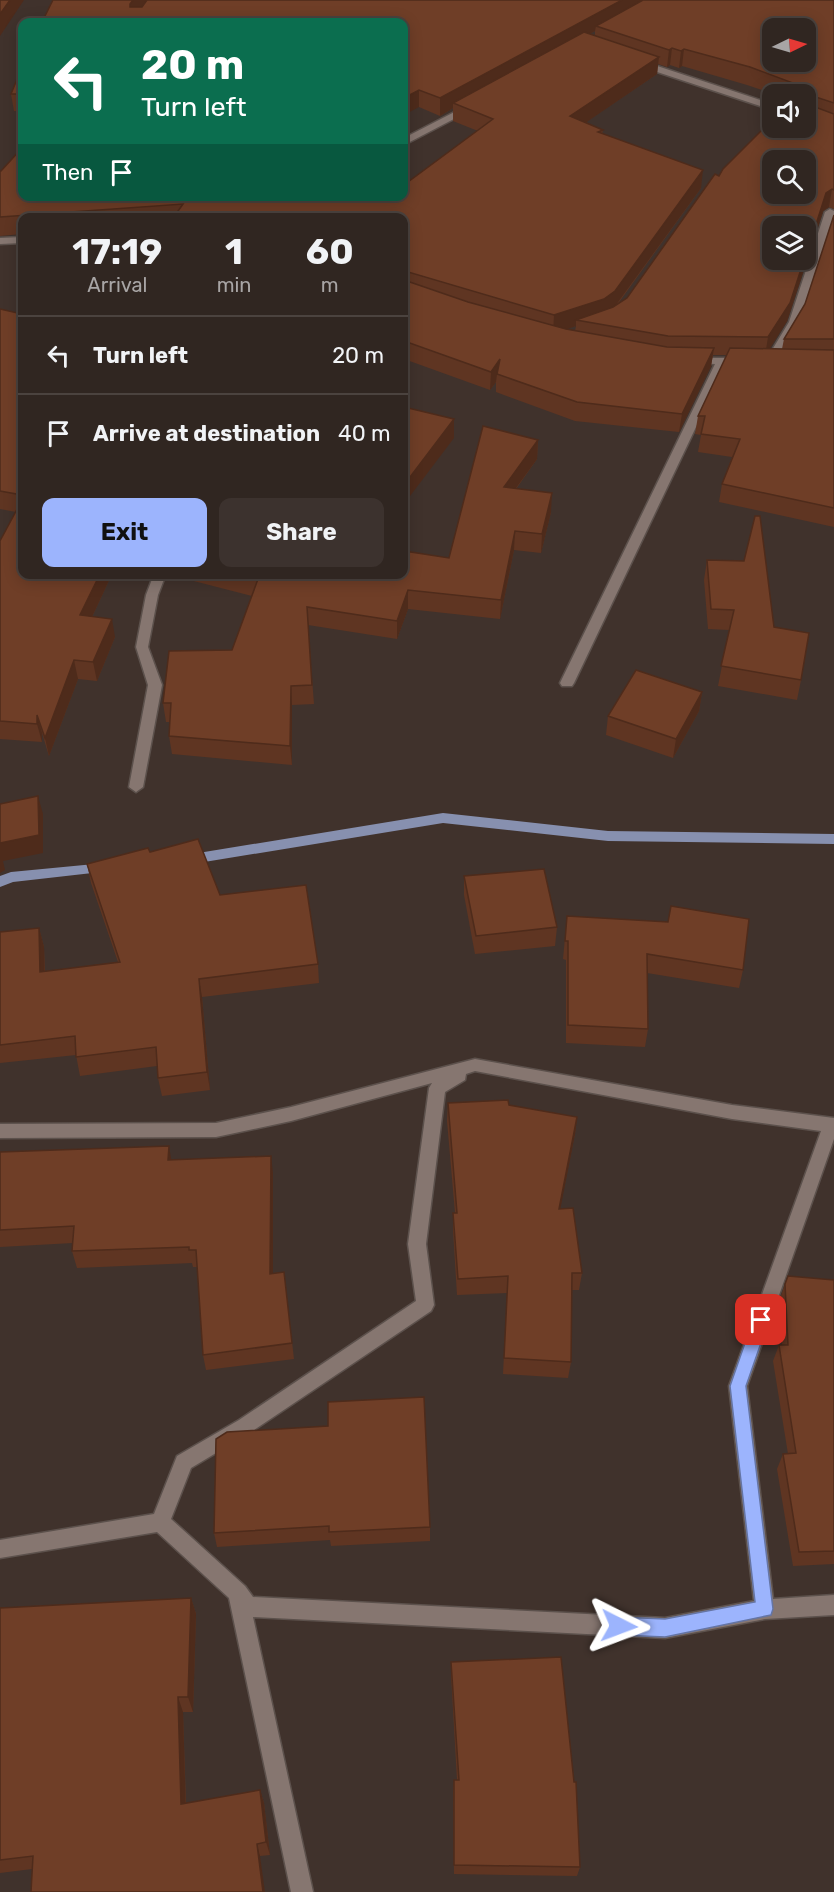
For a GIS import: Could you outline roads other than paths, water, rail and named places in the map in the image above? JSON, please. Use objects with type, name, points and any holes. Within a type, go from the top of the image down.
[{"type":"street","points":[[624,58],[762,104]]},
{"type":"street","points":[[408,140],[477,103]]},
{"type":"street","points":[[677,360],[766,361],[794,322],[830,212]]},
{"type":"street","points":[[0,241],[18,240]]},
{"type":"street","points":[[567,683],[722,361]]},
{"type":"street","points":[[136,786],[155,685],[142,647],[152,595],[158,579]]},
{"type":"street","points":[[160,1522],[184,1462],[245,1426],[425,1305],[417,1244],[437,1088],[475,1065]]},
{"type":"street","points":[[0,1131],[216,1130],[291,1114],[475,1065],[504,1067],[555,1080],[778,1119],[832,1124],[738,1386],[765,1609]]},
{"type":"street","points":[[0,1549],[160,1522]]},
{"type":"street","points":[[160,1522],[238,1593],[248,1607],[665,1628],[765,1609],[834,1605]]},
{"type":"street","points":[[238,1593],[302,1892]]},
{"type":"waterway","points":[[186,860],[443,818],[608,836],[834,839]]},
{"type":"waterway","points":[[0,882],[11,877],[105,868]]}]
